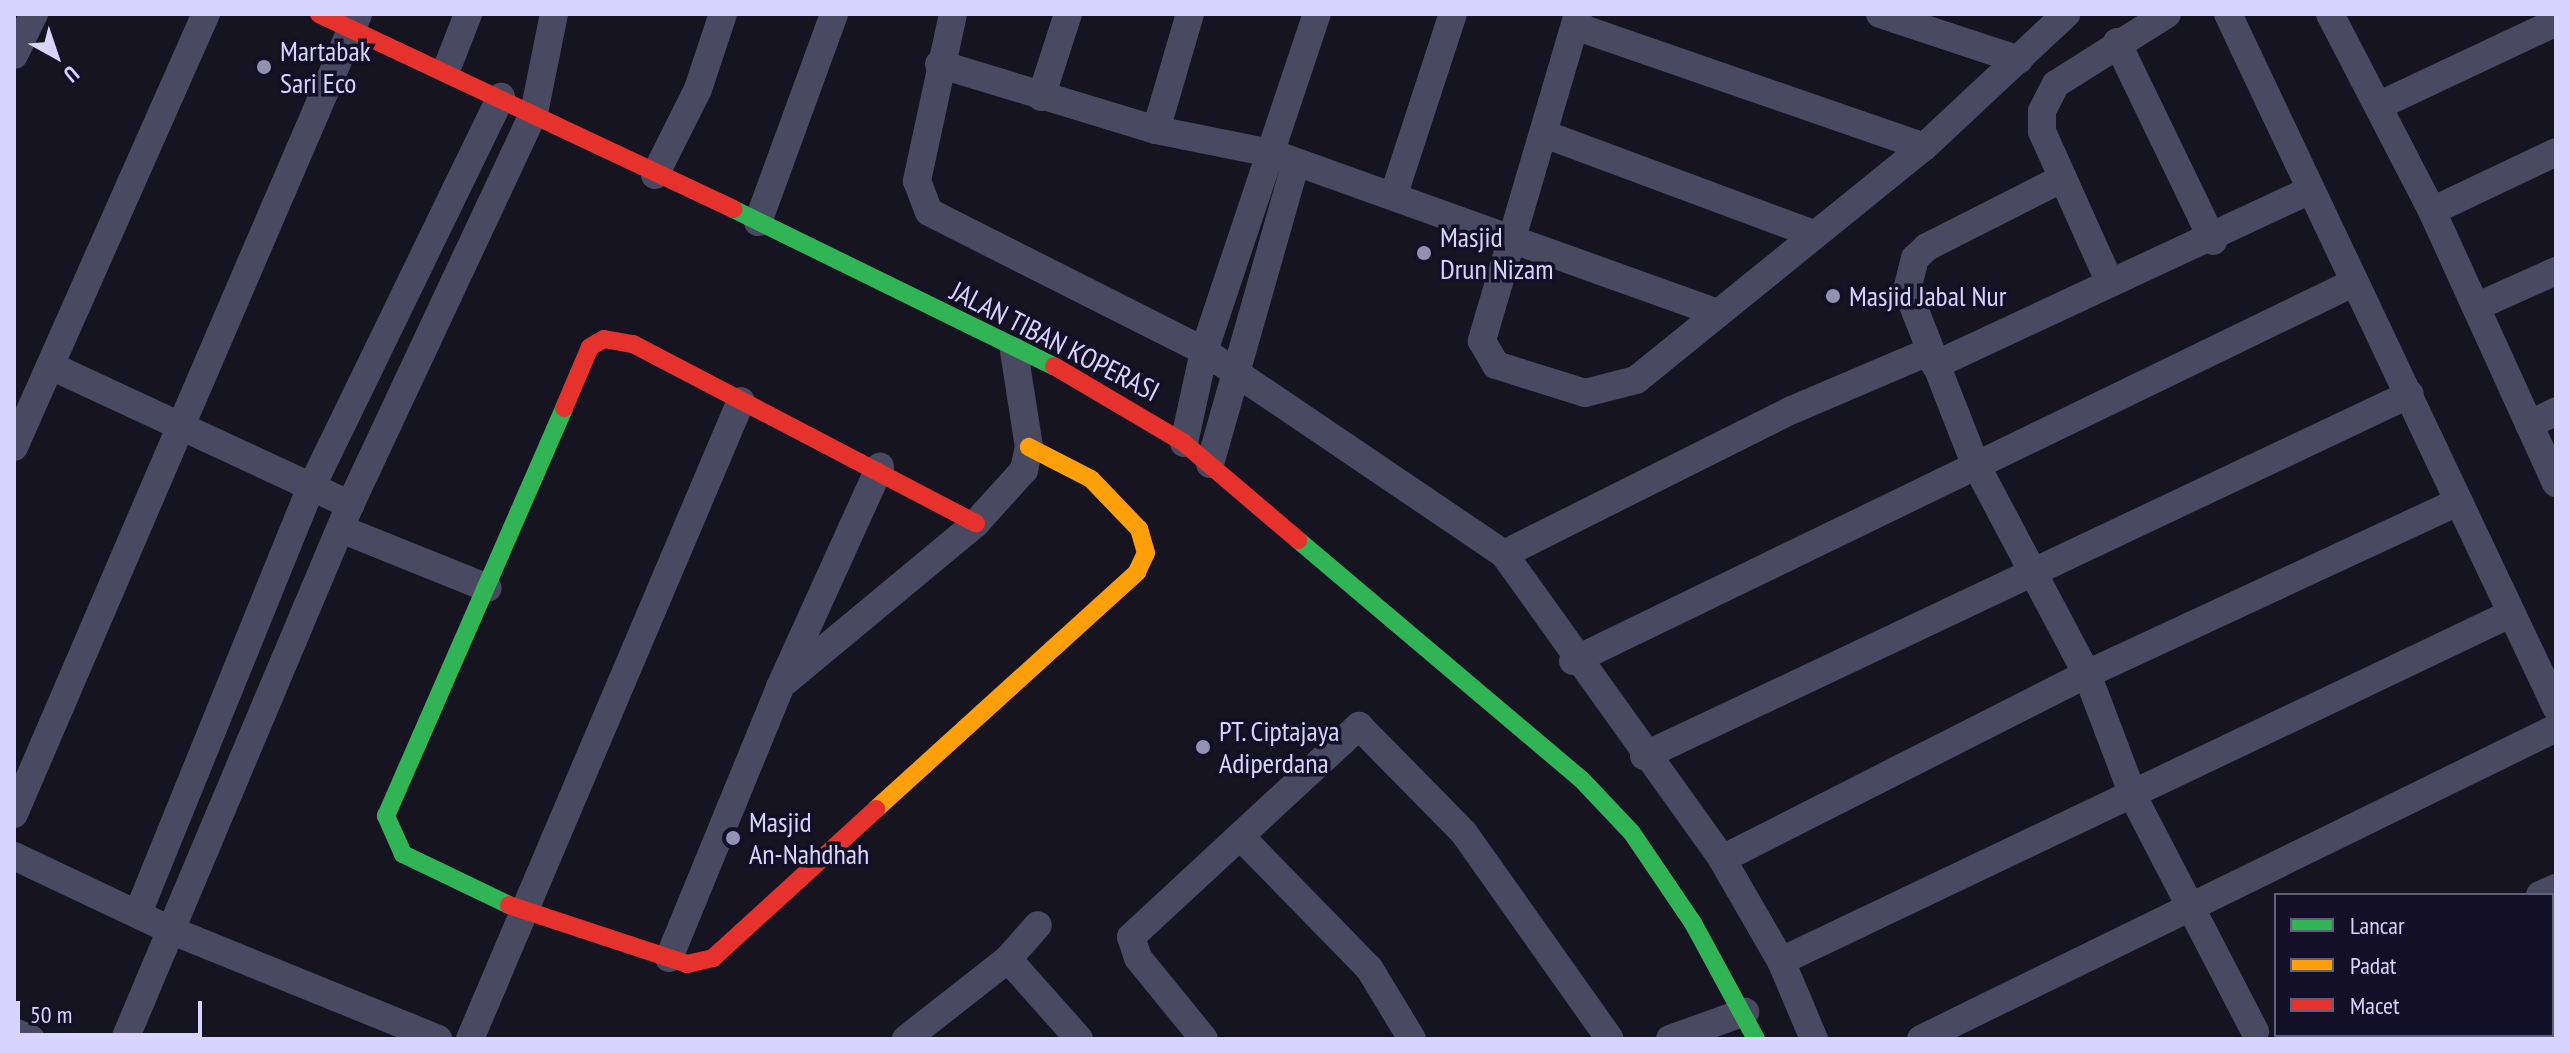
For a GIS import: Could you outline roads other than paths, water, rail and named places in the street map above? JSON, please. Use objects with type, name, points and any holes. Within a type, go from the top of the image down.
[{"type":"street","points":[[14,55],[34,14]]},
{"type":"street","points":[[14,447],[206,14]]},
{"type":"street","name":"JALAN TIBAN KOPERASI","points":[[319,14],[356,22],[655,175],[758,222],[1014,351],[1111,394],[1184,443],[1581,779],[1632,833],[1745,1012],[1756,1039]]},
{"type":"street","points":[[447,68],[468,14]]},
{"type":"street","points":[[125,1039],[175,932],[346,517],[534,113],[554,14]]},
{"type":"street","points":[[655,175],[698,89],[723,14]]},
{"type":"street","points":[[953,14],[939,64],[917,181],[929,212],[1204,351],[1504,554],[1573,661],[1722,859],[1781,961],[1814,1039]]},
{"type":"street","points":[[1041,97],[1068,14]]},
{"type":"street","points":[[1156,130],[1190,14]]},
{"type":"street","points":[[1210,464],[1317,14]]},
{"type":"street","points":[[1394,194],[1453,14]]},
{"type":"street","points":[[1880,14],[2019,60]]},
{"type":"street","points":[[1924,147],[1576,20],[1547,135],[1482,341],[1488,358],[1509,370],[1585,393],[1622,389],[1810,233],[1924,147],[2066,14]]},
{"type":"street","points":[[2110,283],[2042,132],[2045,101],[2056,84],[2117,42],[2167,14]]},
{"type":"street","points":[[2228,14],[2308,191],[2410,394],[2457,502],[2556,707]]},
{"type":"street","points":[[2330,14],[2380,105],[2478,306],[2556,483]]},
{"type":"street","points":[[758,222],[825,17]]},
{"type":"street","points":[[14,814],[184,427],[356,22]]},
{"type":"street","points":[[2380,105],[2556,22]]},
{"type":"street","points":[[2117,42],[2213,241]]},
{"type":"street","points":[[939,64],[1156,130],[1283,158],[1394,194],[1513,242],[1713,311]]},
{"type":"street","points":[[138,913],[311,488],[501,97]]},
{"type":"street","points":[[1547,135],[1810,233]]},
{"type":"street","points":[[2432,211],[2556,152]]},
{"type":"street","points":[[1184,443],[1204,351],[1283,158]]},
{"type":"street","points":[[2063,178],[1915,258],[1907,290],[1974,461],[2028,572],[2087,674],[2134,798],[2186,903],[2257,1030]]},
{"type":"street","points":[[1504,554],[1792,410],[1932,358],[2213,241],[2308,191]]},
{"type":"street","points":[[2478,306],[2556,271]]},
{"type":"street","points":[[1573,661],[1974,461],[2353,283]]},
{"type":"street","points":[[976,523],[880,467],[741,401],[633,344],[604,339],[590,347],[488,588],[386,816],[387,831],[403,854],[524,912],[669,958],[700,964],[713,958],[1137,572],[1146,553],[1139,529],[1091,479],[1029,447]]},
{"type":"street","points":[[780,687],[976,523],[1024,470],[1029,447],[1014,351]]},
{"type":"street","points":[[51,366],[311,488],[346,517],[488,588]]},
{"type":"street","points":[[1644,756],[2410,394]]},
{"type":"street","points":[[470,1039],[741,401]]},
{"type":"street","points":[[2529,425],[2556,411]]},
{"type":"street","points":[[669,958],[780,687],[880,467]]},
{"type":"street","points":[[1722,859],[2087,674],[2457,502]]},
{"type":"street","points":[[1781,961],[2134,798],[2510,614]]},
{"type":"street","points":[[1204,1039],[1138,958],[1131,937],[1240,836],[1344,733],[1366,727],[1464,833],[1610,1039]]},
{"type":"street","points":[[1921,1039],[2186,903],[2556,728]]},
{"type":"street","points":[[1240,836],[1369,968],[1412,1039]]},
{"type":"street","points":[[14,856],[175,932],[438,1039]]},
{"type":"street","points":[[906,1039],[1008,959],[1038,925]]},
{"type":"street","points":[[1008,959],[1079,1039]]},
{"type":"street","points":[[1670,1039],[1745,1012]]},
{"type":"street","points":[[14,1032],[31,1039]]},
{"type":"place","name":"Martabak Sari Eco","points":[[264,67]]},
{"type":"place","name":"Masjid Drun Nizam","points":[[1424,253]]},
{"type":"place","name":"Masjid Jabal Nur","points":[[1833,296]]},
{"type":"place","name":"PT. Ciptajaya Adiperdana","points":[[1203,747]]},
{"type":"place","name":"Masjid An-Nahdhah","points":[[733,838]]}]
